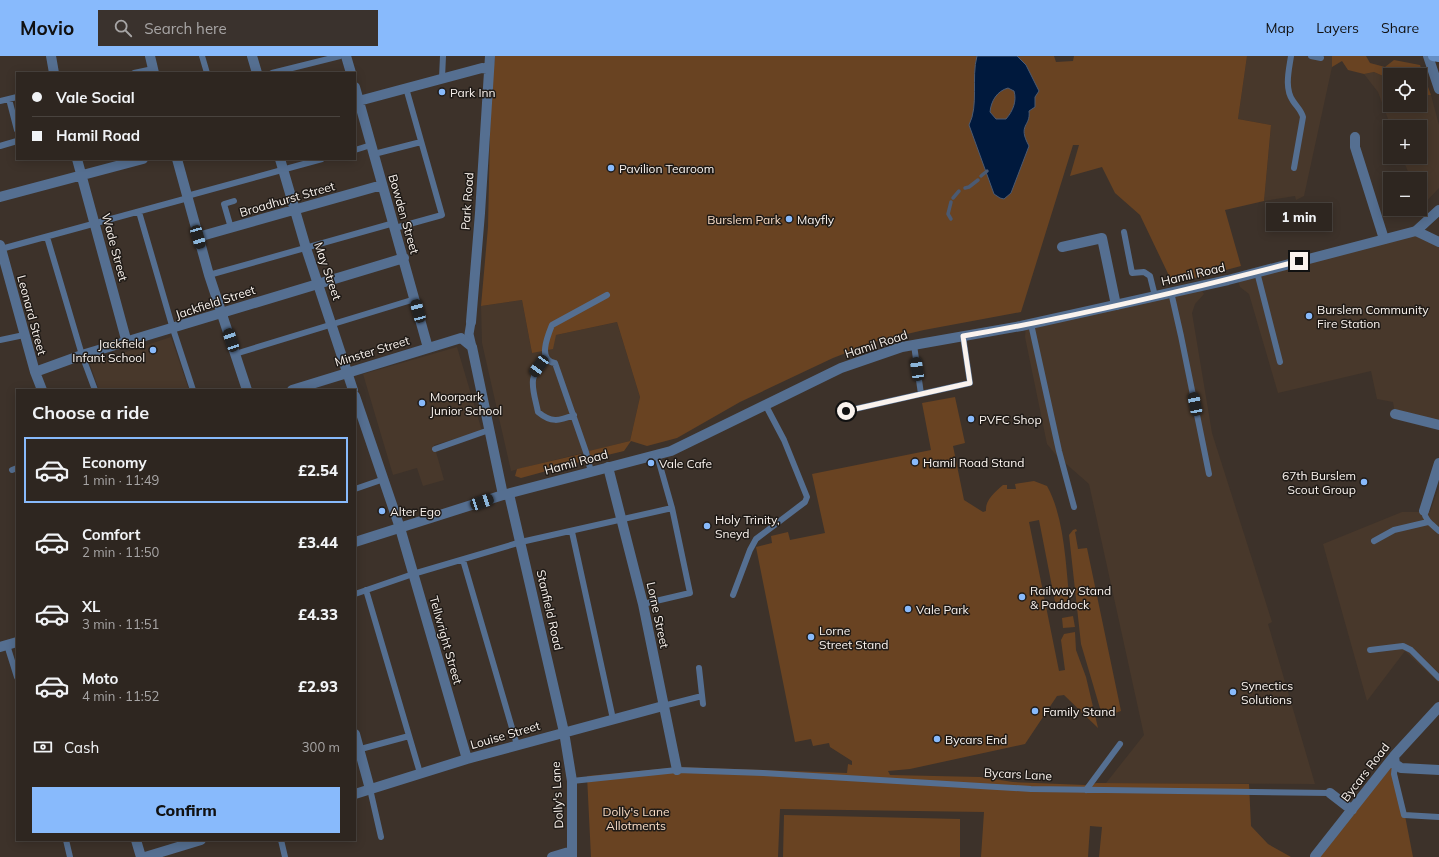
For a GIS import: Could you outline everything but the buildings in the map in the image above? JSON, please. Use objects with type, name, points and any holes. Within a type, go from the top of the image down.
[{"type":"main road","points":[[1433,56],[1439,57]]},
{"type":"street","points":[[51,56],[54,72]]},
{"type":"street","points":[[150,56],[154,71]]},
{"type":"street","points":[[252,56],[257,72]]},
{"type":"street","points":[[346,56],[351,72]]},
{"type":"street","name":"Park Road","points":[[490,56],[480,213],[470,334],[489,430],[506,494]]},
{"type":"street","points":[[1428,56],[1439,89]]},
{"type":"street","points":[[357,102],[482,68],[489,69]]},
{"type":"street","name":"Bowden Street","points":[[357,102],[373,150],[428,348]]},
{"type":"street","points":[[1355,137],[1355,148],[1384,239]]},
{"type":"street","name":"Wade Street","points":[[76,160],[127,343]]},
{"type":"street","points":[[0,196],[140,160]]},
{"type":"street","points":[[177,160],[209,275],[248,389]]},
{"type":"street","name":"May Street","points":[[280,160],[306,248],[353,389]]},
{"type":"street","name":"Broadhurst Street","points":[[198,237],[295,211],[382,185]]},
{"type":"street","name":"Hamil Road","points":[[356,542],[506,494],[657,455],[685,445],[765,404],[841,368],[902,347],[1030,324],[1199,285],[1228,280],[1416,230],[1439,210]]},
{"type":"street","points":[[1416,230],[1439,242]]},
{"type":"street","points":[[1062,247],[1102,238],[1116,305]]},
{"type":"street","name":"Leonard Street","points":[[1,248],[34,372],[42,389]]},
{"type":"street","name":"Jackfield Street","points":[[34,372],[82,355],[127,343],[318,283],[404,258]]},
{"type":"street","name":"Minster Street","points":[[295,389],[461,338],[472,347]]},
{"type":"street","points":[[356,403],[358,416],[384,479],[400,528]]},
{"type":"street","points":[[1395,414],[1439,425]]},
{"type":"street","points":[[1424,511],[1439,463]]},
{"type":"street","name":"Lorne Street","points":[[608,467],[643,604],[677,770]]},
{"type":"street","name":"Stanfield Road","points":[[506,494],[521,542],[564,732]]},
{"type":"street","name":"Tellwright Street","points":[[400,528],[467,759]]},
{"type":"street","points":[[3,646],[16,642]]},
{"type":"street","name":"Louise Street","points":[[356,794],[467,759],[663,706]]},
{"type":"street","name":"Bycars Road","points":[[1315,856],[1382,772],[1395,760],[1439,707]]},
{"type":"street","name":"Dolly's Lane","points":[[564,732],[572,781],[572,854]]},
{"type":"street","points":[[357,750],[370,789]]},
{"type":"street","points":[[1395,760],[1401,768],[1439,770]]},
{"type":"street","name":"Bycars Lane","points":[[1330,793],[1354,808]]},
{"type":"street","points":[[136,841],[140,857]]},
{"type":"street","points":[[145,857],[161,855],[198,841]]},
{"type":"street","points":[[552,857],[572,854]]},
{"type":"lane","points":[[202,56],[207,72]]},
{"type":"lane","points":[[276,72],[340,56]]},
{"type":"lane","points":[[442,56],[442,78]]},
{"type":"lane","points":[[1291,56],[1287,90],[1293,101],[1300,109],[1303,117],[1294,168]]},
{"type":"lane","points":[[1311,56],[1321,58]]},
{"type":"lane","points":[[144,72],[154,71]]},
{"type":"lane","points":[[209,275],[306,248],[442,215],[406,88]]},
{"type":"lane","points":[[0,101],[16,98]]},
{"type":"lane","points":[[9,99],[16,126]]},
{"type":"lane","points":[[0,146],[16,142]]},
{"type":"lane","points":[[356,150],[373,150],[421,142]]},
{"type":"lane","points":[[1,248],[139,212],[318,160]]},
{"type":"lane","points":[[231,228],[224,204],[234,201]]},
{"type":"lane","points":[[139,212],[173,329],[193,389]]},
{"type":"lane","points":[[1124,232],[1132,273],[1144,272],[1150,276],[1155,296]]},
{"type":"lane","points":[[47,237],[82,355],[95,389]]},
{"type":"lane","points":[[1257,272],[1280,362]]},
{"type":"lane","points":[[1170,292],[1186,356],[1209,474]]},
{"type":"lane","points":[[591,472],[574,415],[555,363],[551,363],[547,359],[544,350],[552,325],[607,295]]},
{"type":"lane","points":[[235,354],[415,299]]},
{"type":"lane","points":[[1030,324],[1059,452],[1074,507]]},
{"type":"lane","points":[[0,340],[24,335]]},
{"type":"lane","points":[[846,411],[970,383],[963,336]]},
{"type":"lane","points":[[914,345],[921,394]]},
{"type":"lane","points":[[547,359],[534,373],[533,382],[538,412],[544,418],[553,421],[574,415]]},
{"type":"lane","points":[[733,595],[750,550],[756,539],[805,502],[807,497],[784,440],[765,404]]},
{"type":"lane","points":[[435,449],[489,430]]},
{"type":"lane","points":[[643,604],[690,593],[672,508],[657,455]]},
{"type":"lane","points":[[356,489],[384,479]]},
{"type":"lane","points":[[356,594],[413,574],[521,542],[572,532],[672,508]]},
{"type":"lane","points":[[1424,511],[1424,516],[1428,522],[1439,531]]},
{"type":"lane","points":[[1374,541],[1394,530],[1428,522]]},
{"type":"lane","points":[[572,532],[613,719]]},
{"type":"lane","points":[[463,560],[517,745]]},
{"type":"lane","points":[[366,590],[420,773]]},
{"type":"lane","points":[[3,646],[16,675]]},
{"type":"lane","points":[[1370,650],[1403,646],[1411,650],[1439,678]]},
{"type":"lane","points":[[699,668],[703,704]]},
{"type":"lane","points":[[663,706],[702,696]]},
{"type":"lane","points":[[357,750],[409,736]]},
{"type":"lane","points":[[1086,790],[1120,744]]},
{"type":"lane","points":[[1395,760],[1394,774],[1404,815],[1439,817]]},
{"type":"lane","name":"Bycars Lane","points":[[572,781],[677,770],[1086,790],[1330,793]]},
{"type":"lane","points":[[370,789],[381,837]]},
{"type":"lane","points":[[66,841],[70,857]]},
{"type":"lane","points":[[281,841],[285,857]]},
{"type":"shaded area","points":[[1247,56],[1332,56],[1332,67],[1304,196],[1296,200],[1295,196],[1264,201],[1271,125],[1238,119]]},
{"type":"shaded area","points":[[1374,72],[1383,76],[1383,105],[1378,92],[1364,74]]},
{"type":"shaded area","points":[[1427,95],[1431,95],[1439,125],[1439,188],[1427,201],[1427,172],[1408,172],[1405,164],[1427,164],[1427,120],[1388,120],[1385,112],[1427,112]]},
{"type":"shaded area","points":[[1416,231],[1439,242],[1439,425],[1395,414],[1393,402],[1377,399],[1371,371],[1278,393],[1249,294],[1240,287],[1237,277]]},
{"type":"shaded area","points":[[1199,285],[1204,294],[1195,304],[1192,313],[1212,433],[1272,622],[1268,624],[1315,784],[1106,783],[1144,735],[1089,484],[1056,455],[1047,444],[1025,337],[1026,325]]},
{"type":"shaded area","points":[[522,300],[532,353],[556,335],[617,322],[640,397],[630,441],[511,471],[482,343],[481,306]]},
{"type":"shaded area","name":"Jackfield Infant School","points":[[171,337],[189,389],[99,389],[90,364]]},
{"type":"shaded area","name":"Moorpark Junior School","points":[[457,347],[482,431],[434,445],[444,480],[423,486],[417,468],[393,475],[363,374]]},
{"type":"shaded area","points":[[1439,487],[1439,683],[1405,651],[1367,701],[1323,544],[1402,512],[1430,512]]},
{"type":"green space","name":"Burslem Park","points":[[495,56],[1054,56],[1056,62],[1073,61],[1074,56],[1247,56],[1238,119],[1271,125],[1264,201],[1225,210],[1241,266],[1173,284],[1140,215],[1115,193],[1102,167],[1070,176],[1079,145],[1073,145],[1021,312],[924,330],[877,341],[833,358],[740,402],[677,438],[647,446],[631,441],[624,451],[591,459],[589,451],[630,441],[640,397],[617,322],[556,335],[553,349],[532,353],[522,300],[481,306],[488,227],[491,88]]},
{"type":"green space","points":[[1332,56],[1366,56],[1370,63],[1385,67],[1394,60],[1420,65],[1421,68],[1383,68],[1383,76],[1374,72],[1364,74],[1348,70],[1342,61],[1332,67]]},
{"type":"green space","points":[[1427,84],[1431,95],[1427,95]]},
{"type":"green space","name":"Vale Park","points":[[955,397],[965,443],[953,446],[964,500],[983,512],[986,511],[987,503],[991,496],[1003,485],[1007,485],[1007,489],[1016,489],[1015,484],[1034,481],[1047,486],[1053,499],[1058,513],[1064,544],[1070,606],[1056,607],[1039,520],[1029,522],[1059,671],[1065,670],[1061,640],[1064,634],[1075,632],[1076,650],[1086,677],[1098,728],[1064,695],[1057,696],[1025,744],[910,769],[888,771],[890,775],[980,777],[1013,782],[1085,785],[1097,783],[1249,784],[1251,826],[1268,844],[1291,857],[1099,857],[1102,827],[1090,826],[1088,857],[981,857],[984,812],[780,809],[778,857],[591,857],[587,776],[680,767],[847,773],[848,764],[852,765],[852,761],[830,747],[829,743],[813,746],[811,739],[795,742],[756,547],[772,543],[771,536],[788,532],[790,540],[825,533],[812,474],[931,450],[922,403]]},
{"type":"green space","points":[[581,454],[583,461],[521,478],[515,476],[517,469]]},
{"type":"green space","points":[[1076,529],[1077,531],[1075,532],[1078,549],[1087,548],[1121,711],[1104,717],[1102,715],[1081,644],[1069,535]]},
{"type":"green space","points":[[1073,616],[1075,627],[1063,628],[1062,618]]},
{"type":"green space","points":[[1390,761],[1395,764],[1413,857],[1315,857]]},
{"type":"green space","points":[[784,815],[960,819],[960,857],[783,857]]},
{"type":"water","points":[[977,56],[1017,56],[1026,65],[1039,91],[1035,97],[1035,107],[1029,111],[1028,120],[1024,129],[1024,134],[1029,146],[1011,193],[1004,199],[994,194],[969,125],[974,109],[975,64]],"holes":[[[1008,88],[1014,91],[1015,102],[1011,113],[1006,119],[996,119],[990,112],[995,97],[1004,89]]]},
{"type":"waterway","points":[[981,176],[987,171]]},
{"type":"waterway","points":[[965,188],[969,187],[978,180]]},
{"type":"waterway","points":[[953,198],[959,191]]},
{"type":"waterway","points":[[951,202],[948,214],[951,219]]},
{"type":"place","name":"Park Inn","points":[[442,92]]},
{"type":"place","name":"Pavilion Tearoom","points":[[611,168]]},
{"type":"place","name":"Mayfly","points":[[789,219]]},
{"type":"place","name":"Burslem Community Fire Station","points":[[1309,316]]},
{"type":"place","name":"Jackfield Infant School","points":[[153,350]]},
{"type":"place","name":"Moorpark Junior School","points":[[422,403]]},
{"type":"place","name":"PVFC Shop","points":[[971,419]]},
{"type":"place","name":"Hamil Road Stand","points":[[915,462]]},
{"type":"place","name":"Vale Cafe","points":[[651,463]]},
{"type":"place","name":"67th Burslem Scout Group","points":[[1364,482]]},
{"type":"place","name":"Alter Ego","points":[[382,511]]},
{"type":"place","name":"Holy Trinity, Sneyd","points":[[707,526]]},
{"type":"place","name":"Railway Stand & Paddock","points":[[1022,597]]},
{"type":"place","name":"Vale Park","points":[[908,609]]},
{"type":"place","name":"Lorne Street Stand","points":[[811,637]]},
{"type":"place","name":"Synectics Solutions","points":[[1233,692]]},
{"type":"place","name":"Family Stand","points":[[1035,711]]},
{"type":"place","name":"Bycars End","points":[[937,739]]},
{"type":"route","points":[[846,411],[970,383],[963,336],[1021,326],[1199,285],[1228,280],[1299,261]]},
{"type":"park label","name":"Dolly's Lane Allotments","points":[[636,818]]}]
